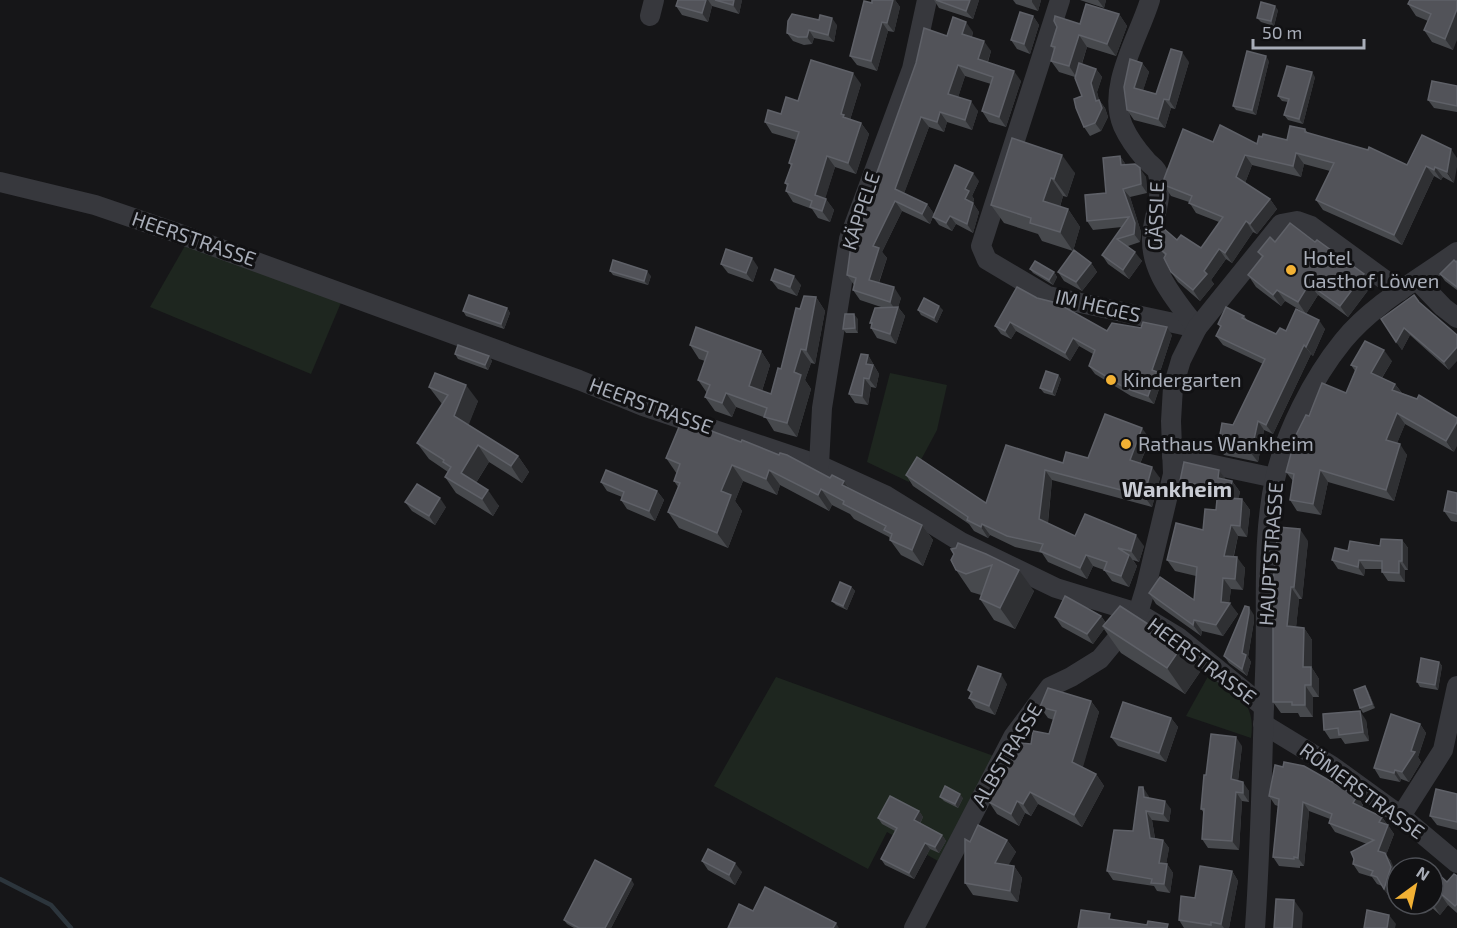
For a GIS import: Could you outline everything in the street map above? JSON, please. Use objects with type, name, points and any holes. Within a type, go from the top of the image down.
[{"type":"street","name":"KÄPPELE","points":[[819,465],[822,408],[849,239],[912,69],[927,0]]},
{"type":"street","name":"IM HEGES","points":[[1059,0],[981,246],[987,260],[1048,296],[1197,328]]},
{"type":"street","name":"GÄSSLE","points":[[1150,0],[1129,54],[1118,96],[1123,126],[1145,159],[1158,172],[1160,190],[1152,231],[1154,262],[1163,283],[1197,328]]},
{"type":"street","name":"HEERSTRASSE","points":[[0,182],[95,205],[177,232],[568,376],[643,406],[819,465],[885,495],[961,542],[1056,588],[1138,613],[1178,637],[1263,716]]},
{"type":"street","points":[[1138,613],[1173,474],[1171,421],[1173,387],[1181,360],[1197,328],[1281,224],[1297,220],[1311,226],[1400,291]]},
{"type":"street","name":"HAUPTSTRASSE","points":[[1254,928],[1258,879],[1266,566],[1275,478],[1303,401],[1332,355],[1345,339],[1400,291],[1418,281],[1457,252]]},
{"type":"street","points":[[1418,281],[1457,318]]},
{"type":"street","points":[[1172,456],[1275,478]]},
{"type":"street","name":"ALBSTRASSE","points":[[914,928],[1013,737],[1030,712],[1050,687],[1071,677],[1100,658],[1138,613]]},
{"type":"street","points":[[1401,816],[1443,750],[1457,686]]},
{"type":"street","name":"RÖMERSTRASSE","points":[[1263,716],[1401,816],[1457,863]]},
{"type":"shaded area","points":[[190,237],[345,293],[311,374],[150,307]]},
{"type":"shaded area","points":[[890,373],[947,385],[937,430],[909,482],[867,462]]},
{"type":"shaded area","points":[[1211,671],[1236,692],[1247,707],[1251,715],[1251,738],[1186,716]]},
{"type":"shaded area","points":[[776,677],[1002,759],[945,865],[887,832],[868,869],[714,786]]},
{"type":"building","points":[[678,0],[706,0],[702,13],[676,6]]},
{"type":"building","points":[[715,0],[734,0],[733,5]]},
{"type":"building","points":[[872,0],[893,0],[887,23],[882,22],[871,61],[850,56],[864,1],[872,3]]},
{"type":"building","points":[[936,0],[970,0],[966,11]]},
{"type":"building","points":[[1410,0],[1457,0],[1457,9],[1445,39],[1424,30],[1431,14],[1408,4]]},
{"type":"building","points":[[1261,2],[1275,6],[1271,21],[1257,18]]},
{"type":"building","points":[[1086,4],[1119,14],[1107,44],[1079,35],[1069,66],[1051,61],[1055,47],[1051,46],[1057,27],[1054,21],[1055,16],[1080,24]]},
{"type":"building","points":[[1020,12],[1033,16],[1024,44],[1011,40]]},
{"type":"building","points":[[792,14],[819,20],[820,15],[832,18],[828,35],[809,30],[807,37],[787,33],[788,21]]},
{"type":"building","points":[[953,17],[966,22],[962,34],[984,41],[978,59],[1014,71],[999,117],[982,111],[993,77],[958,65],[948,94],[971,101],[965,120],[940,112],[937,122],[921,117],[895,189],[927,204],[922,214],[895,201],[873,246],[879,248],[869,280],[894,287],[890,302],[853,290],[856,278],[847,275],[852,238],[865,214],[862,212],[877,179],[875,178],[916,63],[924,28],[947,36]]},
{"type":"building","points":[[1171,49],[1182,52],[1169,100],[1164,99],[1158,119],[1127,110],[1124,87],[1130,59],[1142,63],[1134,88],[1156,94]]},
{"type":"building","points":[[1247,51],[1266,56],[1252,110],[1233,106]]},
{"type":"building","points":[[811,60],[853,73],[841,114],[844,115],[843,117],[861,123],[848,163],[827,156],[815,195],[826,199],[822,211],[810,207],[812,201],[786,191],[788,184],[785,183],[792,164],[789,163],[799,132],[765,122],[768,110],[781,114],[786,97],[798,101]]},
{"type":"building","points":[[1079,63],[1096,69],[1091,83],[1096,101],[1099,100],[1102,108],[1095,123],[1084,127],[1074,99],[1082,96],[1075,78]]},
{"type":"building","points":[[1287,66],[1312,72],[1299,119],[1284,115],[1289,99],[1278,96]]},
{"type":"building","points":[[1432,81],[1457,86],[1457,106],[1428,100]]},
{"type":"building","points":[[1220,125],[1257,144],[1259,136],[1262,137],[1263,134],[1287,140],[1290,126],[1305,129],[1305,132],[1368,150],[1369,147],[1407,165],[1422,135],[1451,149],[1447,172],[1426,166],[1394,235],[1316,200],[1334,163],[1296,153],[1293,166],[1245,155],[1236,177],[1270,199],[1250,224],[1246,221],[1225,253],[1219,249],[1204,271],[1207,274],[1193,290],[1171,272],[1164,258],[1166,254],[1160,249],[1159,246],[1162,243],[1158,240],[1157,233],[1162,227],[1177,240],[1181,235],[1201,248],[1223,217],[1189,203],[1192,196],[1164,185],[1164,179],[1183,129],[1213,142]]},
{"type":"building","points":[[1012,138],[1062,155],[1043,201],[1068,209],[1060,232],[1030,223],[1031,218],[991,205]]},
{"type":"building","points":[[1120,156],[1121,165],[1135,164],[1140,168],[1141,184],[1123,189],[1135,223],[1134,234],[1117,239],[1135,252],[1123,270],[1102,255],[1129,217],[1087,221],[1085,195],[1106,193],[1103,158]]},
{"type":"building","points":[[955,165],[973,173],[965,189],[969,191],[965,199],[973,203],[967,224],[950,216],[946,223],[933,217]]},
{"type":"building","points":[[1290,223],[1364,274],[1340,306],[1309,284],[1298,302],[1277,290],[1273,295],[1248,275],[1263,256],[1258,252],[1270,237],[1275,242]]},
{"type":"building","points":[[726,249],[752,258],[746,273],[721,264]]},
{"type":"building","points":[[1074,250],[1091,263],[1076,282],[1058,272]]},
{"type":"building","points":[[613,260],[647,271],[644,281],[610,271]]},
{"type":"building","points":[[1454,260],[1457,261],[1457,287],[1440,274]]},
{"type":"building","points":[[1035,261],[1054,272],[1049,280],[1030,269]]},
{"type":"building","points":[[775,269],[794,276],[790,287],[771,280]]},
{"type":"building","points":[[1017,287],[1037,298],[1057,303],[1107,331],[1112,323],[1141,328],[1143,322],[1167,327],[1152,370],[1157,372],[1148,396],[1125,388],[1089,366],[1095,350],[1073,338],[1065,353],[1010,322],[1005,331],[995,326]]},
{"type":"building","points":[[469,295],[507,308],[501,324],[463,311]]},
{"type":"building","points":[[1414,295],[1457,335],[1457,347],[1444,362],[1404,328],[1396,342],[1381,319]]},
{"type":"building","points":[[804,296],[816,297],[806,350],[801,349],[794,372],[801,375],[787,423],[764,417],[767,408],[726,393],[722,403],[705,397],[710,385],[698,380],[708,352],[690,345],[696,327],[761,351],[749,386],[771,394],[778,368],[781,369],[796,308],[800,309]]},
{"type":"building","points":[[924,298],[939,306],[934,318],[918,310]]},
{"type":"building","points":[[898,307],[890,334],[871,328],[872,323],[870,323],[875,308]]},
{"type":"building","points":[[1226,307],[1244,316],[1242,318],[1276,334],[1280,328],[1286,331],[1296,309],[1319,320],[1306,347],[1304,345],[1266,425],[1258,421],[1251,453],[1218,446],[1222,423],[1233,425],[1265,359],[1216,336],[1221,326],[1218,324]]},
{"type":"building","points":[[845,314],[854,314],[855,328],[843,329]]},
{"type":"building","points":[[1365,341],[1384,350],[1371,373],[1395,384],[1392,390],[1417,399],[1419,395],[1457,418],[1457,422],[1446,441],[1397,413],[1386,440],[1400,444],[1386,490],[1320,470],[1313,504],[1290,500],[1294,474],[1286,472],[1296,435],[1306,415],[1309,416],[1322,383],[1346,393],[1357,367],[1351,365]]},
{"type":"building","points":[[458,345],[489,356],[485,365],[455,354]]},
{"type":"building","points":[[861,354],[868,355],[866,364],[873,365],[869,379],[864,378],[862,396],[849,394]]},
{"type":"building","points":[[1046,371],[1058,375],[1052,392],[1040,388]]},
{"type":"building","points":[[435,373],[466,385],[454,416],[518,456],[511,466],[478,445],[461,473],[488,490],[482,499],[445,477],[451,467],[417,443],[448,395],[429,387]]},
{"type":"building","points":[[1105,414],[1142,428],[1130,460],[1152,467],[1144,496],[1045,470],[1039,519],[1075,536],[1085,514],[1136,535],[1131,551],[1118,548],[1129,555],[1121,576],[1104,570],[1107,562],[1086,555],[1080,568],[1040,551],[1043,544],[1007,536],[982,524],[981,527],[967,520],[968,517],[906,475],[917,457],[986,503],[1006,445],[1063,463],[1066,452],[1088,458]]},
{"type":"building","points":[[682,420],[779,455],[780,453],[787,455],[830,478],[832,475],[844,481],[842,485],[922,525],[912,550],[890,540],[892,534],[884,530],[886,526],[843,504],[844,501],[821,489],[818,495],[769,470],[766,479],[732,465],[721,491],[731,495],[717,533],[668,512],[680,483],[674,481],[680,464],[666,458]]},
{"type":"building","points":[[1184,462],[1219,470],[1218,478],[1232,481],[1228,498],[1242,499],[1240,526],[1231,525],[1224,556],[1237,557],[1235,579],[1223,578],[1221,602],[1230,603],[1216,625],[1194,620],[1193,625],[1149,593],[1160,577],[1194,600],[1197,567],[1167,560],[1176,523],[1203,530],[1205,509],[1216,510],[1218,489],[1180,481]]},
{"type":"building","points":[[606,470],[657,491],[649,511],[621,500],[624,492],[601,482]]},
{"type":"building","points":[[417,484],[440,498],[429,516],[405,502]]},
{"type":"building","points":[[1448,491],[1457,493],[1457,514],[1444,511]]},
{"type":"building","points":[[1278,527],[1300,529],[1287,626],[1304,628],[1303,667],[1311,667],[1311,685],[1305,685],[1305,705],[1273,702],[1273,617],[1270,617]]},
{"type":"building","points":[[1381,539],[1402,540],[1402,561],[1399,561],[1399,573],[1382,572],[1382,561],[1359,560],[1358,567],[1332,560],[1335,548],[1348,551],[1350,541],[1380,546]]},
{"type":"building","points":[[958,543],[1019,570],[1000,608],[980,599],[992,565],[966,574],[956,570],[951,560],[954,554],[951,549],[956,548]]},
{"type":"building","points":[[840,582],[851,587],[843,606],[832,601]]},
{"type":"building","points":[[1065,596],[1101,616],[1087,634],[1055,617]]},
{"type":"building","points":[[1120,606],[1182,646],[1167,668],[1103,626]]},
{"type":"building","points":[[1245,606],[1249,607],[1249,613],[1242,653],[1246,655],[1242,669],[1224,656]]},
{"type":"building","points":[[1421,658],[1439,662],[1435,685],[1417,682]]},
{"type":"building","points":[[978,666],[1001,674],[989,706],[969,698],[972,692],[968,690]]},
{"type":"building","points":[[1365,686],[1372,704],[1360,708],[1354,690]]},
{"type":"building","points":[[1048,688],[1091,701],[1072,762],[1096,774],[1074,815],[1030,792],[1023,804],[1017,801],[1011,814],[989,802],[1021,743],[1031,744],[1033,731],[1049,734],[1056,711],[1040,707]]},
{"type":"building","points":[[1123,702],[1171,718],[1159,753],[1111,737]]},
{"type":"building","points":[[1360,711],[1363,732],[1339,735],[1338,728],[1324,730],[1323,714]]},
{"type":"building","points":[[1391,714],[1420,724],[1411,751],[1415,752],[1402,772],[1395,770],[1394,773],[1374,768]]},
{"type":"building","points":[[1211,734],[1236,737],[1231,779],[1243,782],[1243,793],[1236,792],[1232,841],[1202,839],[1204,809],[1201,809]]},
{"type":"building","points":[[1284,762],[1304,766],[1357,796],[1353,803],[1382,817],[1379,822],[1388,825],[1378,851],[1385,853],[1386,856],[1384,889],[1377,877],[1371,875],[1373,871],[1353,864],[1354,859],[1351,852],[1374,840],[1329,823],[1332,814],[1303,802],[1298,858],[1273,857],[1279,799],[1269,796],[1275,765],[1283,767]]},
{"type":"building","points":[[945,786],[960,794],[955,804],[940,797]]},
{"type":"building","points":[[1139,787],[1143,787],[1144,797],[1165,801],[1163,814],[1146,811],[1150,838],[1163,840],[1159,863],[1167,864],[1164,884],[1151,883],[1152,879],[1107,871],[1114,830],[1133,831]]},
{"type":"building","points":[[1436,789],[1457,794],[1457,822],[1430,816]]},
{"type":"building","points":[[890,796],[919,811],[914,820],[942,835],[935,847],[925,843],[909,873],[881,859],[897,828],[878,818]]},
{"type":"building","points":[[978,825],[1007,840],[995,863],[1014,866],[1010,891],[965,883],[965,839],[970,842]]},
{"type":"building","points":[[708,849],[735,863],[729,875],[702,861]]},
{"type":"building","points":[[595,860],[631,879],[605,928],[579,928],[564,920]]},
{"type":"building","points":[[1200,866],[1232,871],[1221,924],[1211,922],[1211,925],[1179,920],[1181,896],[1195,898]]},
{"type":"building","points":[[1454,874],[1457,876],[1457,904],[1455,906],[1445,897],[1445,880],[1447,882]]},
{"type":"building","points":[[765,887],[836,923],[833,928],[728,928],[739,904],[753,911]]},
{"type":"building","points":[[1276,899],[1294,900],[1292,928],[1274,928]]},
{"type":"building","points":[[1081,910],[1110,914],[1109,919],[1147,925],[1148,921],[1168,924],[1167,928],[1078,928]]},
{"type":"building","points":[[1367,910],[1389,916],[1387,928],[1364,928]]},
{"type":"waterway","points":[[0,879],[51,905],[71,928]]},
{"type":"place","name":"Hotel Gasthof Löwen","points":[[1291,270]]},
{"type":"place","name":"Kindergarten","points":[[1111,380]]},
{"type":"place","name":"Rathaus Wankheim","points":[[1126,444]]},
{"type":"district","name":"Wankheim","points":[[1177,489]]}]
